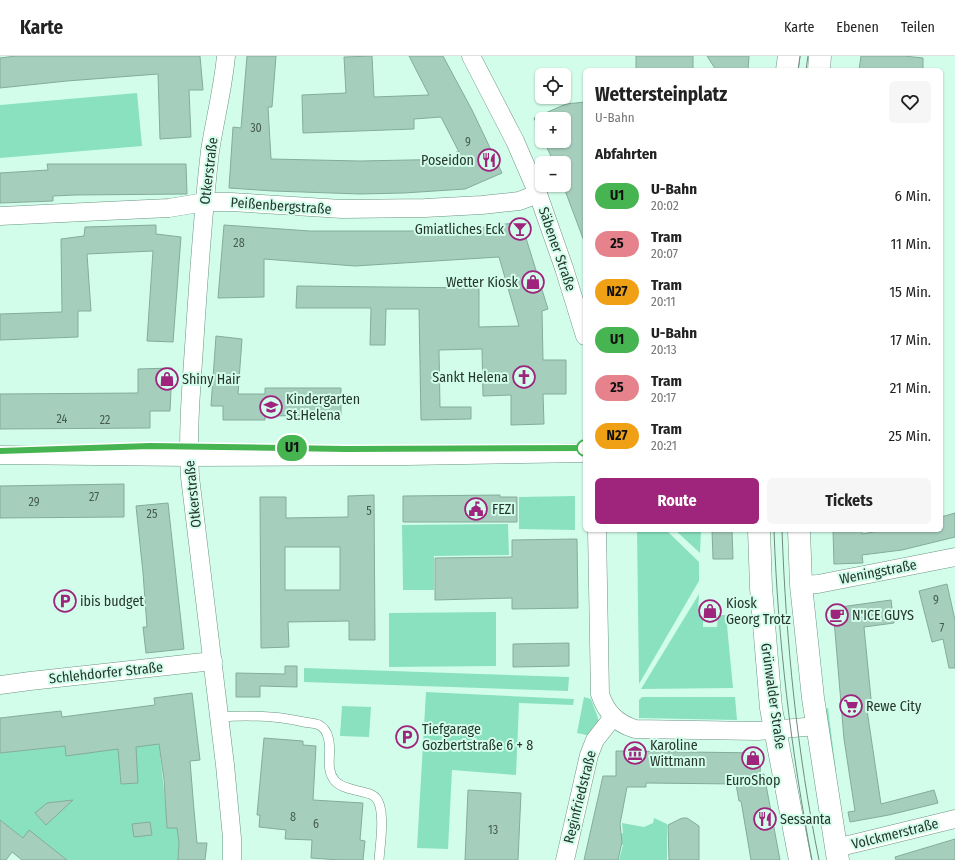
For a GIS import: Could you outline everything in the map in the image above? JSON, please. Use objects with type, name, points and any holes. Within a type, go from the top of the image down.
[{"type":"main road","points":[[787,68],[789,56]]},
{"type":"main road","points":[[818,68],[820,56]]},
{"type":"main road","name":"Grünwalder Straße","points":[[759,532],[765,648],[771,708],[800,860]]},
{"type":"main road","points":[[798,532],[801,585],[817,726],[837,854]]},
{"type":"street","name":"Otkerstraße","points":[[226,56],[224,79],[210,150],[205,202],[194,351],[189,457],[190,477],[220,717],[231,832],[232,860]]},
{"type":"street","name":"Säbener Straße","points":[[471,56],[516,141],[538,194],[564,268],[583,330]]},
{"type":"street","name":"Peißenbergstraße","points":[[0,216],[170,208],[205,202],[231,202],[342,209],[425,208],[482,205],[519,201],[538,194]]},
{"type":"street","points":[[0,455],[189,457],[583,453]]},
{"type":"street","points":[[597,532],[600,694],[604,704],[613,717],[622,724],[635,729],[758,731],[817,726]]},
{"type":"street","name":"Weningstraße","points":[[801,585],[818,584],[954,559]]},
{"type":"street","name":"Schlehdorfer Straße","points":[[0,686],[86,674],[213,661]]},
{"type":"street","name":"Reginfriedstraße","points":[[565,860],[589,755],[595,740],[613,717]]},
{"type":"street","name":"Volckmerstraße","points":[[837,854],[955,819]]},
{"type":"lane","points":[[220,717],[238,716],[298,721],[319,725],[325,730],[330,745],[330,775],[337,783],[372,794],[379,802],[382,813],[379,860]]},
{"type":"green space","points":[[137,93],[142,146],[0,158],[0,105]]},
{"type":"green space","points":[[575,496],[575,530],[519,529],[519,497]]},
{"type":"green space","points":[[508,524],[509,555],[434,556],[434,590],[403,590],[402,525]]},
{"type":"green space","points":[[637,532],[668,532],[699,562],[699,581],[639,684]]},
{"type":"green space","points":[[677,532],[701,532],[700,553]]},
{"type":"green space","points":[[699,594],[698,614],[703,615],[703,627],[717,627],[718,615],[726,615],[733,688],[641,689]]},
{"type":"green space","points":[[496,612],[496,666],[389,667],[389,613]]},
{"type":"green space","points":[[304,668],[569,677],[568,691],[304,682]]},
{"type":"green space","points":[[426,692],[574,699],[573,705],[519,703],[516,775],[452,770],[448,849],[417,848]]},
{"type":"green space","points":[[584,697],[591,699],[599,723],[591,736],[577,733]]},
{"type":"green space","points":[[642,697],[735,697],[737,720],[639,718],[639,700]]},
{"type":"green space","points":[[342,706],[371,707],[369,737],[340,736]]},
{"type":"green space","points":[[828,708],[836,771],[831,772],[822,709]]},
{"type":"green space","points":[[159,744],[168,828],[177,828],[179,842],[178,860],[67,860],[29,831],[23,838],[0,820],[0,753],[65,746]]},
{"type":"green space","points":[[654,818],[667,824],[667,860],[619,860],[623,845],[618,843],[620,834],[623,833],[622,823],[644,827],[653,823]]},
{"type":"building","points":[[16,56],[200,56],[203,90],[189,90],[191,137],[160,139],[158,74],[0,88],[0,58]]},
{"type":"building","points":[[247,56],[276,56],[272,107],[268,107],[271,159],[360,161],[459,159],[456,152],[459,152],[441,117],[414,119],[414,129],[303,133],[302,95],[346,93],[344,57],[372,56],[374,97],[429,95],[409,56],[443,56],[472,110],[502,173],[465,189],[404,193],[360,194],[229,188],[233,127],[241,128]]},
{"type":"building","points":[[636,56],[693,56],[693,68],[636,68]]},
{"type":"building","points":[[707,56],[749,56],[748,68],[715,68]]},
{"type":"building","points":[[861,56],[904,56],[923,58],[923,68],[859,68]]},
{"type":"building","points":[[583,102],[583,238],[566,192],[571,192],[571,156],[551,156],[547,148],[571,148],[571,112],[548,112],[566,104]]},
{"type":"building","points":[[47,164],[186,164],[187,194],[53,196],[53,201],[0,203],[0,173],[48,170]]},
{"type":"building","points":[[521,222],[548,309],[542,311],[543,360],[566,360],[566,394],[543,394],[544,424],[511,425],[511,395],[483,396],[482,349],[439,350],[440,407],[471,407],[471,419],[421,420],[419,309],[386,309],[385,345],[370,345],[371,308],[296,308],[297,286],[479,288],[479,327],[519,326],[499,257],[355,266],[264,259],[264,297],[218,298],[224,225],[310,231],[410,231],[484,227]]},
{"type":"building","points":[[156,225],[156,234],[181,237],[173,342],[147,341],[153,251],[87,254],[91,311],[78,311],[78,337],[0,340],[0,314],[62,312],[61,239],[84,236],[85,227]]},
{"type":"building","points":[[216,336],[242,339],[238,394],[265,394],[265,388],[341,388],[341,415],[265,416],[265,420],[223,420],[223,406],[211,406]]},
{"type":"building","points":[[172,368],[170,411],[150,411],[150,428],[0,429],[0,394],[138,393],[138,369]]},
{"type":"building","points":[[124,484],[124,517],[0,518],[0,486]]},
{"type":"building","points":[[374,495],[375,640],[349,640],[349,621],[288,622],[289,647],[261,648],[260,497],[286,497],[286,518],[348,517],[348,496]],"holes":[[[285,547],[340,547],[340,590],[285,590]]]},
{"type":"building","points":[[500,495],[500,497],[517,497],[517,522],[403,522],[403,496]]},
{"type":"building","points":[[168,503],[184,649],[146,653],[143,627],[147,627],[136,506]]},
{"type":"building","points":[[955,513],[955,537],[902,550],[862,555],[863,563],[834,564],[833,532],[862,532],[862,534],[873,532],[943,532],[943,516]]},
{"type":"building","points":[[712,532],[732,532],[733,559],[713,559]]},
{"type":"building","points":[[577,539],[578,608],[512,609],[512,598],[435,600],[435,558],[512,557],[512,540]]},
{"type":"building","points":[[947,584],[955,620],[955,668],[949,668],[943,639],[932,642],[919,591]]},
{"type":"building","points":[[891,600],[894,623],[864,627],[872,709],[867,710],[881,804],[934,790],[938,803],[889,815],[850,822],[848,812],[855,811],[844,739],[833,608]]},
{"type":"building","points":[[569,643],[569,666],[513,667],[513,644]]},
{"type":"building","points":[[285,666],[297,666],[297,687],[260,686],[260,697],[236,697],[236,673],[285,674]]},
{"type":"building","points":[[192,693],[200,760],[190,761],[197,843],[207,843],[205,860],[178,860],[179,842],[177,828],[167,828],[164,779],[159,744],[136,747],[138,783],[121,784],[118,749],[66,756],[65,746],[0,753],[0,718],[61,711],[62,717],[155,705],[154,698]]},
{"type":"building","points":[[264,738],[303,741],[303,745],[316,746],[313,800],[363,803],[360,840],[365,841],[363,860],[311,858],[312,840],[285,839],[286,830],[259,827],[260,815],[257,815]]},
{"type":"building","points":[[616,751],[761,753],[760,774],[764,774],[780,860],[751,860],[741,801],[739,801],[736,784],[646,783],[646,787],[627,787],[620,824],[622,842],[618,860],[584,860],[603,776],[616,776]]},
{"type":"building","points":[[468,790],[521,793],[518,860],[465,860]]},
{"type":"building","points":[[73,800],[46,825],[35,813],[47,803]]},
{"type":"building","points":[[683,818],[687,818],[699,826],[699,860],[669,860],[668,825]]},
{"type":"building","points":[[0,820],[23,838],[29,830],[67,860],[22,860],[12,852],[6,860],[0,860]]},
{"type":"building","points":[[150,822],[152,835],[134,837],[132,824]]},
{"type":"building","points":[[955,839],[955,860],[896,860],[895,857]]},
{"type":"tram line","points":[[798,68],[800,56]]},
{"type":"tram line","points":[[806,68],[808,56]]},
{"type":"tram line","points":[[774,532],[782,654],[792,737],[812,860]]},
{"type":"tram line","points":[[782,532],[786,613],[794,696],[804,778],[819,860]]},
{"type":"metro line","name":"U1","points":[[0,451],[150,446],[346,449],[583,448]]},
{"type":"place","name":"Poseidon","points":[[489,160]]},
{"type":"place","name":"Gmiatliches Eck","points":[[520,229]]},
{"type":"place","name":"Wetter Kiosk","points":[[533,282]]},
{"type":"place","name":"Sankt Helena","points":[[524,377]]},
{"type":"place","name":"Shiny Hair","points":[[167,379]]},
{"type":"place","name":"Kindergarten St.Helena","points":[[271,407]]},
{"type":"place","name":"FEZI","points":[[476,509]]},
{"type":"place","name":"ibis budget","points":[[65,601]]},
{"type":"place","name":"Kiosk Georg Trotz","points":[[710,611]]},
{"type":"place","name":"N'ICE GUYS","points":[[837,615]]},
{"type":"place","name":"Rewe City","points":[[851,706]]},
{"type":"place","name":"Tiefgarage Gozbertstraße 6 + 8","points":[[407,737]]},
{"type":"place","name":"Karoline Wittmann","points":[[635,753]]},
{"type":"place","name":"EuroShop","points":[[753,758]]},
{"type":"place","name":"Sessanta","points":[[765,819]]}]
